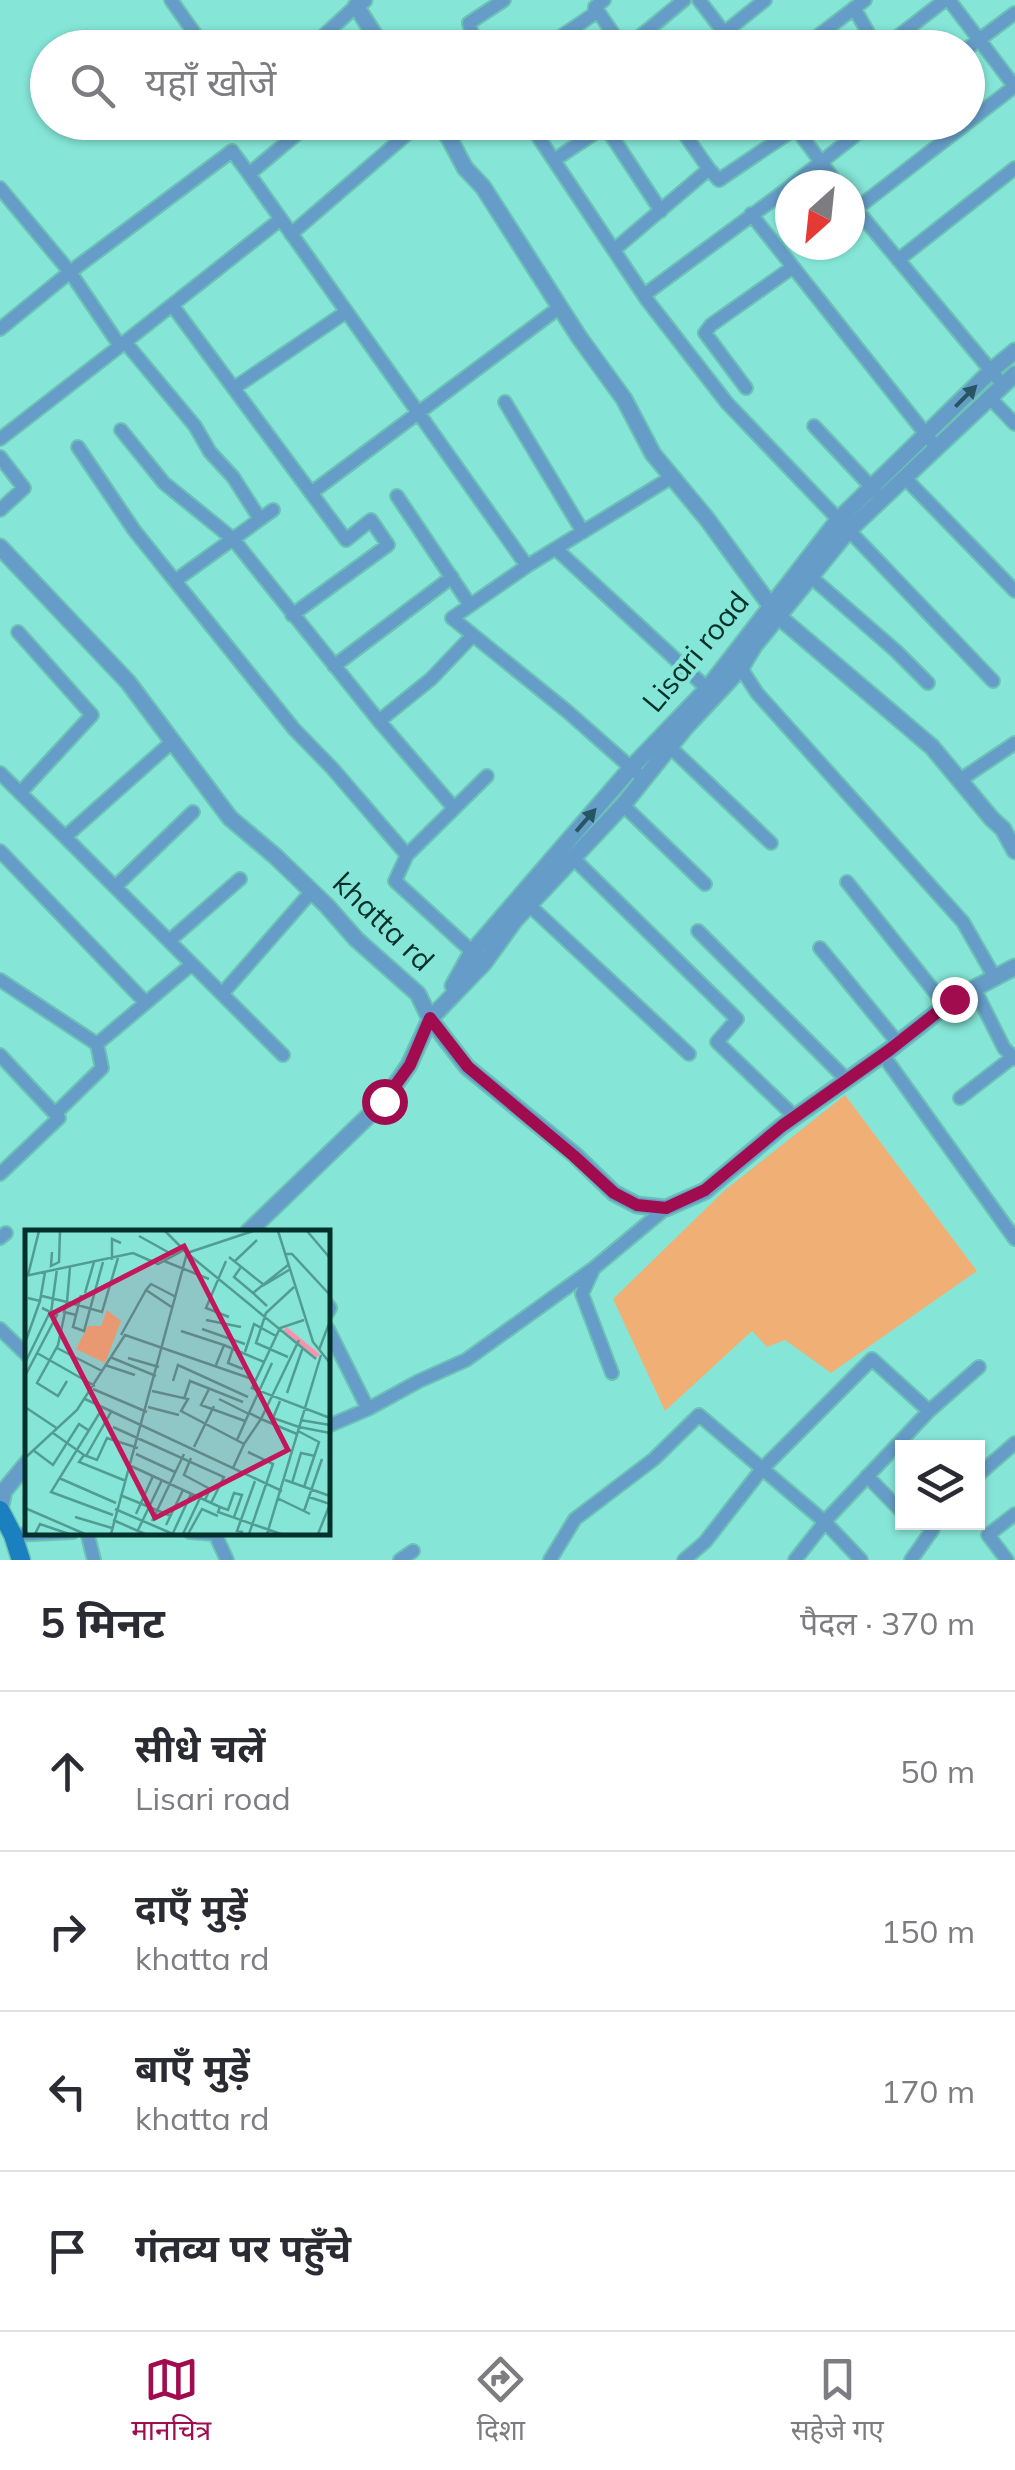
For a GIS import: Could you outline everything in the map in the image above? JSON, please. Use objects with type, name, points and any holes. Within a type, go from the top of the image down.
[{"type":"main road","points":[[0,1510],[21,1560]]},
{"type":"street","points":[[171,0],[192,30]]},
{"type":"street","points":[[471,30],[469,22],[504,0]]},
{"type":"street","points":[[647,30],[684,0]]},
{"type":"street","points":[[699,0],[722,30]]},
{"type":"street","points":[[737,30],[765,0]]},
{"type":"street","points":[[905,30],[947,0],[965,30]]},
{"type":"street","points":[[330,30],[360,3],[374,30]]},
{"type":"street","points":[[599,4],[614,30]]},
{"type":"street","points":[[570,30],[594,14],[599,4]]},
{"type":"street","points":[[826,30],[860,4],[872,30]]},
{"type":"street","points":[[985,35],[1015,13]]},
{"type":"street","points":[[985,56],[1015,86],[985,108]]},
{"type":"street","points":[[249,174],[290,140]]},
{"type":"street","points":[[291,234],[399,140]]},
{"type":"street","points":[[450,140],[465,168],[484,187],[597,364],[624,399],[653,454],[775,611],[932,747],[992,820],[1009,825],[1015,851]]},
{"type":"street","points":[[540,140],[644,295],[727,403],[992,682]]},
{"type":"street","points":[[554,160],[584,140]]},
{"type":"street","points":[[618,140],[661,210]]},
{"type":"street","points":[[689,140],[719,180],[775,140]]},
{"type":"street","points":[[804,140],[827,170]]},
{"type":"street","points":[[811,170],[849,140]]},
{"type":"street","points":[[865,197],[942,140]]},
{"type":"street","points":[[0,329],[232,151],[527,566]]},
{"type":"street","points":[[898,260],[1015,168]]},
{"type":"street","points":[[615,249],[709,169]]},
{"type":"street","points":[[0,188],[123,344],[196,426],[210,452],[233,476],[260,520]]},
{"type":"street","points":[[644,295],[775,197]]},
{"type":"street","points":[[751,214],[931,441]]},
{"type":"street","points":[[0,439],[280,219]]},
{"type":"street","points":[[865,220],[992,370],[1009,380]]},
{"type":"street","points":[[746,388],[704,333],[793,267]]},
{"type":"street","points":[[172,305],[346,540],[371,520],[388,545],[292,615]]},
{"type":"street","points":[[311,493],[560,307]]},
{"type":"street","points":[[234,388],[346,312]]},
{"type":"street","name":"Lisari road","points":[[877,493],[904,478],[992,370],[1015,351]]},
{"type":"street","name":"Lisari road","points":[[478,957],[624,805],[844,526],[931,441],[1009,380]]},
{"type":"street","points":[[990,398],[1015,424]]},
{"type":"street","points":[[505,402],[582,532]]},
{"type":"street","points":[[814,426],[877,493]]},
{"type":"street","points":[[121,430],[164,483],[233,539],[454,808]]},
{"type":"street","points":[[78,447],[134,530],[294,729],[407,855]]},
{"type":"street","points":[[0,457],[24,488],[0,510]]},
{"type":"street","points":[[644,779],[452,618],[527,566],[672,477]]},
{"type":"street","points":[[904,478],[1015,590]]},
{"type":"street","points":[[397,496],[470,606]]},
{"type":"street","points":[[176,580],[273,510]]},
{"type":"street","name":"Lisari road","points":[[259,1229],[384,1101],[410,1065],[436,1013],[478,957],[631,768],[741,668],[775,611],[811,577],[844,526]]},
{"type":"street","name":"khatta rd","points":[[0,546],[128,682],[230,818],[312,891],[356,939],[436,1013],[468,1067],[614,1193],[637,1205],[666,1208]]},
{"type":"street","points":[[556,549],[711,692]]},
{"type":"street","points":[[334,666],[452,576]]},
{"type":"street","points":[[811,577],[928,683]]},
{"type":"street","points":[[18,632],[92,716],[20,792]]},
{"type":"street","points":[[379,721],[431,679],[474,635]]},
{"type":"street","points":[[741,668],[757,693],[963,922],[995,978]]},
{"type":"street","points":[[65,837],[173,741]]},
{"type":"street","points":[[960,780],[1015,743]]},
{"type":"street","points":[[670,746],[771,843]]},
{"type":"street","points":[[0,773],[284,1055]]},
{"type":"street","points":[[478,957],[396,881],[407,855],[486,776]]},
{"type":"street","points":[[624,805],[705,884]]},
{"type":"street","points":[[115,887],[194,812]]},
{"type":"street","points":[[0,850],[146,1003]]},
{"type":"street","points":[[573,858],[737,1019],[716,1042],[795,1116]]},
{"type":"street","points":[[169,941],[240,879]]},
{"type":"street","points":[[848,882],[946,1006]]},
{"type":"street","points":[[222,994],[312,891]]},
{"type":"street","points":[[529,905],[689,1054]]},
{"type":"street","points":[[698,931],[847,1080]]},
{"type":"street","points":[[820,948],[898,1044]]},
{"type":"street","points":[[97,1044],[192,964]]},
{"type":"street","points":[[330,1425],[466,1360],[594,1268],[666,1208],[705,1190],[795,1116],[946,1006],[1015,967]]},
{"type":"street","points":[[0,980],[97,1044],[102,1068],[55,1114]]},
{"type":"street","points":[[960,1098],[1014,1058],[1004,1048],[974,988]]},
{"type":"street","points":[[0,1055],[59,1118],[0,1174]]},
{"type":"street","points":[[883,1055],[1015,1239]]},
{"type":"street","points":[[594,1268],[582,1294],[612,1373]]},
{"type":"street","points":[[0,1329],[25,1353]]},
{"type":"street","points":[[330,1334],[368,1409]]},
{"type":"street","points":[[684,1560],[705,1542],[762,1469],[872,1359],[929,1411]]},
{"type":"street","points":[[795,1560],[867,1476],[929,1411],[979,1367]]},
{"type":"street","points":[[550,1560],[575,1520],[654,1459],[699,1415],[824,1522],[862,1560]]},
{"type":"street","points":[[985,1469],[1015,1443]]},
{"type":"street","points":[[0,1510],[4,1491],[25,1466]]},
{"type":"street","points":[[867,1476],[895,1505]]},
{"type":"street","points":[[1007,1560],[988,1535],[1015,1514]]},
{"type":"street","points":[[911,1560],[931,1530]]},
{"type":"street","points":[[13,1536],[28,1535]]},
{"type":"street","points":[[88,1535],[94,1560]]},
{"type":"street","points":[[215,1535],[227,1560]]},
{"type":"street","points":[[400,1560],[413,1551]]},
{"type":"shaded area","points":[[845,1095],[977,1271],[831,1373],[785,1340],[767,1347],[752,1331],[665,1411],[613,1299],[725,1190]]},
{"type":"route","points":[[384,1101],[410,1065],[430,1018],[468,1067],[614,1193],[637,1205],[666,1208],[705,1190],[782,1126],[954,999]]}]
